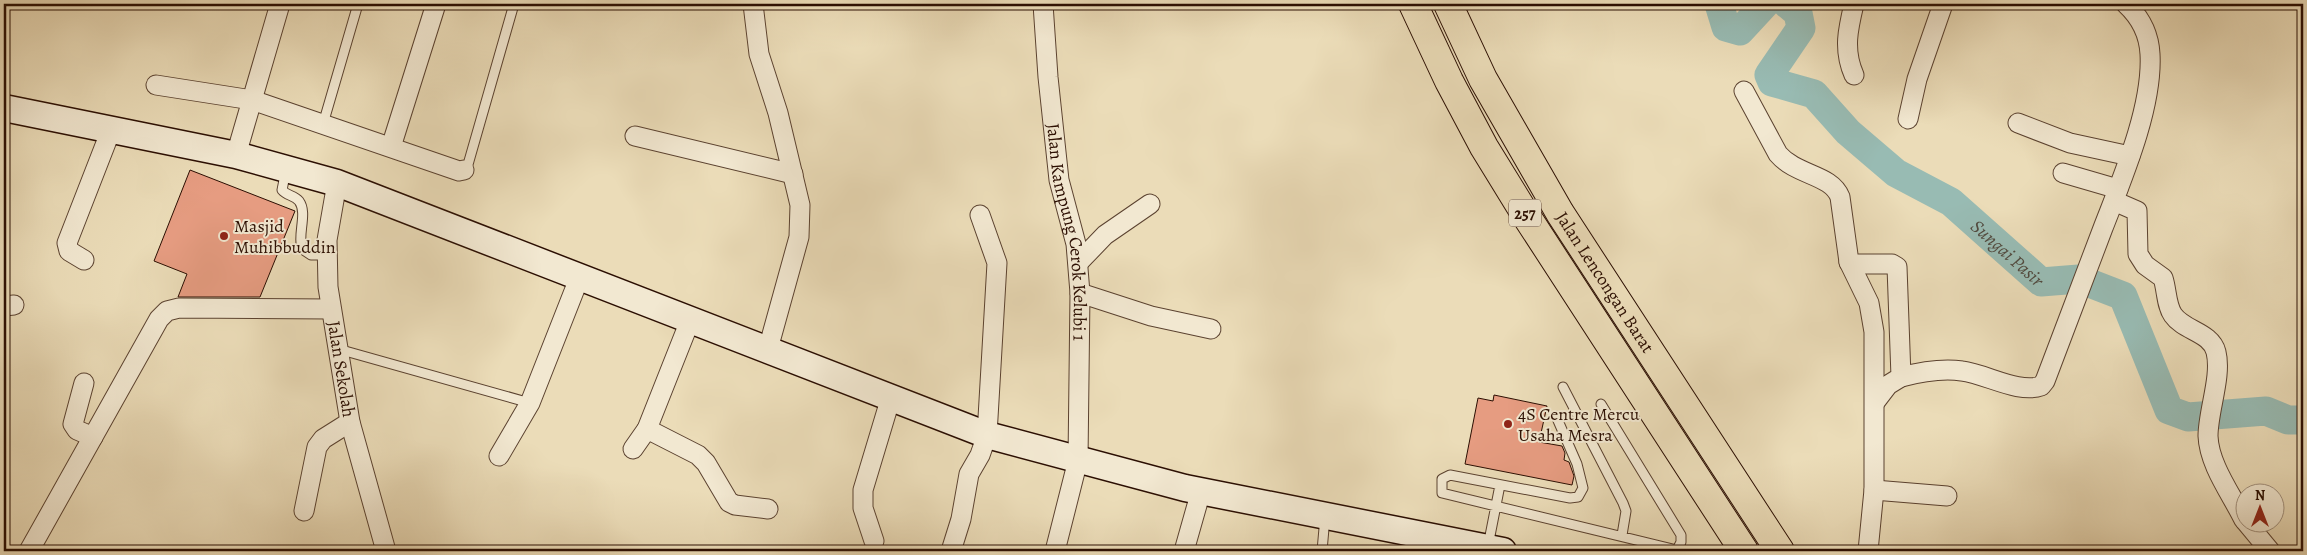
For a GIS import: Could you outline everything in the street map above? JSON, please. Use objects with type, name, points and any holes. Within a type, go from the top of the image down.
[{"type":"highway","name":"Jalan Lencongan Barat","points":[[1413,4],[1449,80],[1484,147],[1532,226],[1744,551]]},
{"type":"highway","name":"Jalan Lencongan Barat","points":[[1448,4],[1483,79],[1560,213],[1780,551]]},
{"type":"highway","points":[[1720,551],[1723,518]]},
{"type":"main road","points":[[4,108],[236,155],[337,183],[691,318],[987,434],[1078,460],[1202,491],[1496,550]]},
{"type":"street","points":[[236,155],[280,4]]},
{"type":"street","points":[[391,148],[436,4]]},
{"type":"street","points":[[753,4],[759,54],[778,113],[800,205],[799,237],[768,349]]},
{"type":"street","name":"Jalan Kampung Cerok Kelubi 1","points":[[1043,4],[1048,76],[1059,180],[1079,262],[1080,293],[1078,460],[1055,551]]},
{"type":"street","points":[[1854,4],[1847,47],[1847,60],[1854,76]]},
{"type":"street","points":[[1908,119],[1917,79],[1943,4]]},
{"type":"street","points":[[1875,402],[1888,385],[1901,377],[1917,373],[1962,370],[2026,388],[2041,386],[2116,195],[2130,156],[2144,102],[2150,54],[2146,34],[2141,22],[2126,4]]},
{"type":"street","points":[[156,85],[252,100],[391,148],[464,170]]},
{"type":"street","points":[[1744,91],[1778,154],[1785,162],[1803,173],[1828,182],[1836,188],[1840,197],[1849,262],[1869,303],[1872,316],[1875,402],[1874,490],[1868,551]]},
{"type":"street","points":[[2018,123],[2070,143],[2130,156]]},
{"type":"street","points":[[84,260],[70,251],[67,243],[111,130]]},
{"type":"street","points":[[635,136],[794,174]]},
{"type":"street","points":[[2063,174],[2116,195],[2137,211],[2138,254],[2145,265],[2163,278],[2172,314],[2180,322],[2211,341],[2216,354],[2214,403],[2209,425],[2208,443],[2212,457],[2234,500]]},
{"type":"street","name":"Jalan Sekolah","points":[[337,183],[329,218],[326,255],[331,310],[350,422],[386,551]]},
{"type":"street","points":[[1079,262],[1105,235],[1150,204]]},
{"type":"street","points":[[951,551],[961,519],[970,474],[980,455],[987,434],[997,263],[980,215]]},
{"type":"street","points":[[1849,262],[1857,264],[1892,264],[1896,267],[1901,377]]},
{"type":"street","points":[[500,456],[530,404],[580,276]]},
{"type":"street","points":[[1080,293],[1168,321],[1211,329]]},
{"type":"street","points":[[29,551],[159,319],[167,311],[179,308],[331,310]]},
{"type":"street","points":[[633,449],[647,429],[691,318]]},
{"type":"street","points":[[84,383],[73,424],[77,430],[92,437]]},
{"type":"street","points":[[874,541],[862,499],[891,397]]},
{"type":"street","points":[[304,511],[317,447],[323,438],[350,422]]},
{"type":"street","points":[[647,429],[698,455],[706,463],[728,502],[735,506],[768,509]]},
{"type":"street","points":[[1874,490],[1947,496]]},
{"type":"street","points":[[1184,551],[1202,491]]},
{"type":"street","points":[[2254,532],[2270,551]]},
{"type":"lane","points":[[323,124],[358,4]]},
{"type":"lane","points":[[464,170],[467,168],[514,4]]},
{"type":"lane","points":[[286,168],[282,187],[284,192],[294,196],[301,204],[302,249],[311,255],[326,255]]},
{"type":"lane","points":[[337,348],[530,404]]},
{"type":"lane","points":[[1563,387],[1623,503],[1626,511],[1622,535]]},
{"type":"lane","points":[[1556,416],[1580,472],[1583,488],[1580,495],[1570,498],[1450,475],[1442,479],[1442,493],[1622,535],[1674,550],[1679,549],[1681,535],[1601,404]]},
{"type":"lane","points":[[1496,550],[1496,507],[1500,485]]},
{"type":"lane","points":[[1322,551],[1325,517]]},
{"type":"building","name":"Masjid Muhibbuddin","points":[[190,170],[295,211],[260,297],[178,297],[187,274],[154,261]]},
{"type":"building","name":"4S Centre Mercu Usaha Mesra","points":[[1494,395],[1547,406],[1539,442],[1562,446],[1565,453],[1564,460],[1569,462],[1574,476],[1572,485],[1465,464],[1478,398],[1493,401]]},
{"type":"waterway","name":"Sungai Pasir","points":[[1719,4],[1726,27],[1740,31],[1765,4]]},
{"type":"waterway","name":"Sungai Pasir","points":[[1787,4],[1798,13],[1801,28],[1769,75],[1772,82],[1814,94],[1848,132],[1896,173],[1951,202],[2041,282],[2079,279],[2123,296],[2169,410],[2188,417],[2266,411],[2288,420],[2303,420]]},
{"type":"place","name":"Masjid Muhibbuddin","points":[[224,236]]},
{"type":"place","name":"4S Centre Mercu Usaha Mesra","points":[[1508,424]]}]
